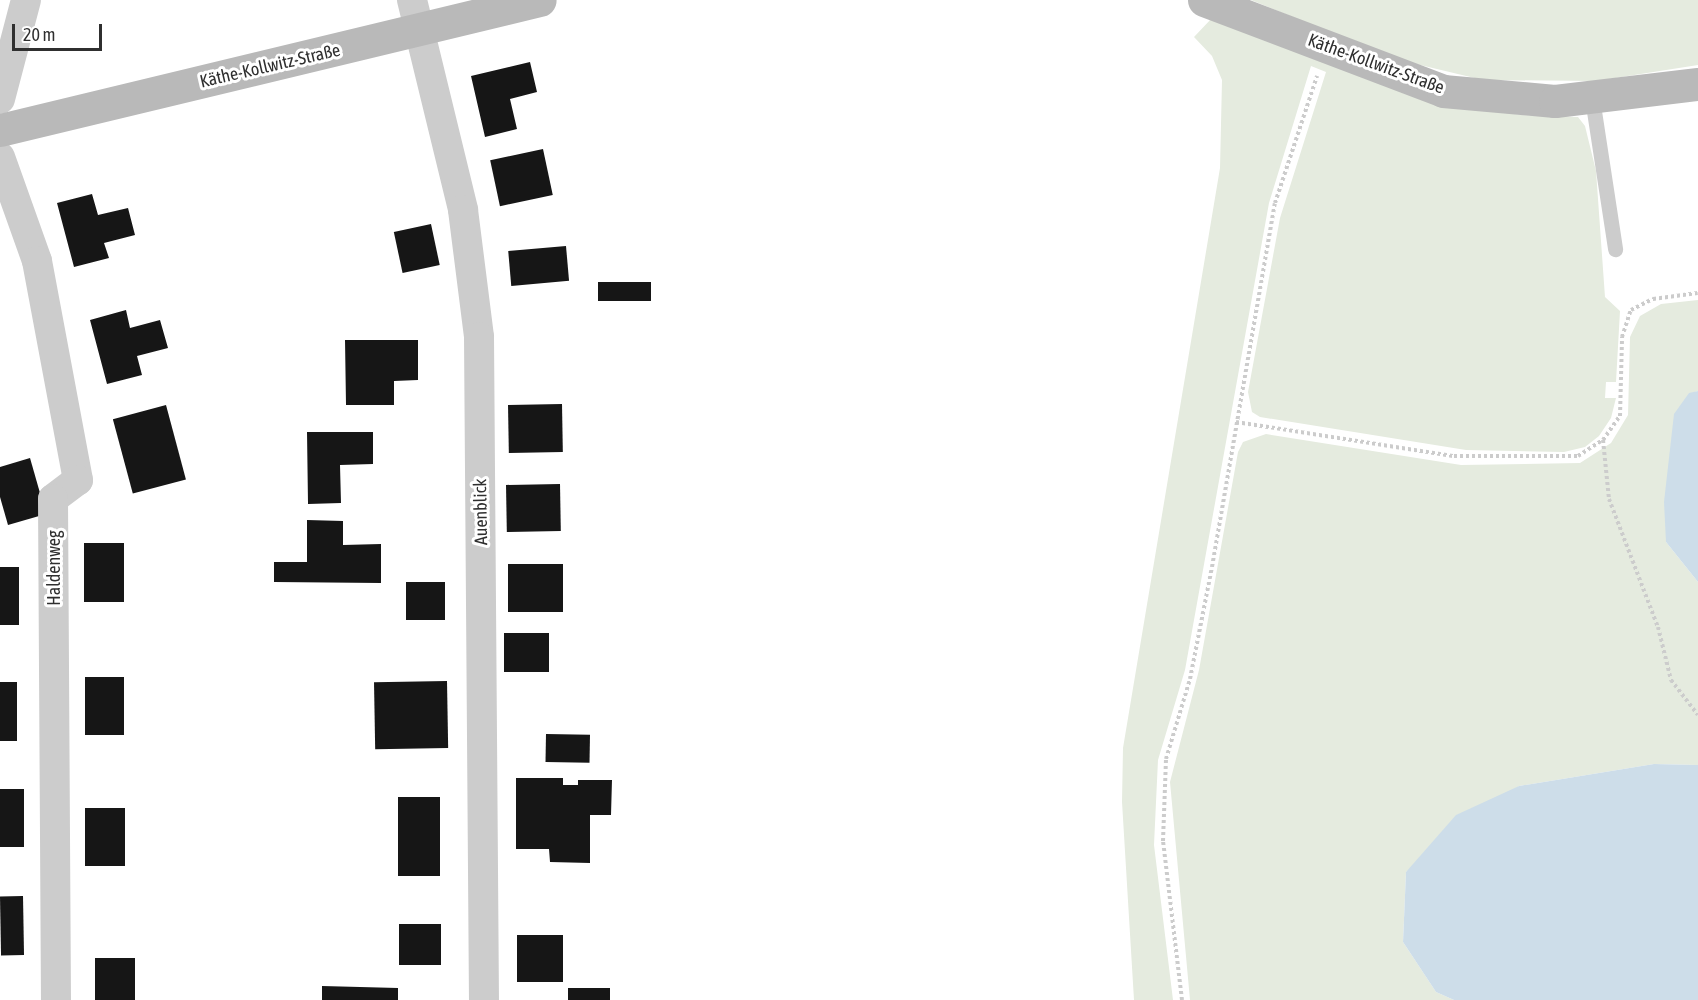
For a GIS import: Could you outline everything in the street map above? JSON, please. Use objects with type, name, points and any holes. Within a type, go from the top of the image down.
[{"type":"street","points":[[0,99],[26,0]]},
{"type":"street","name":"Käthe-Kollwitz-Straße","points":[[0,130],[416,15],[540,0]]},
{"type":"street","name":"Käthe-Kollwitz-Straße","points":[[1204,0],[1443,90],[1499,99],[1592,98],[1698,84]]},
{"type":"street","name":"Auenblick","points":[[416,15],[463,210],[479,337],[484,1000]]},
{"type":"street","name":"Haldenweg","points":[[0,157],[37,261],[78,480],[53,499],[57,1000]]},
{"type":"lane","points":[[1592,98],[1615,249]]},
{"type":"path","points":[[1182,1000],[1162,802],[1166,759],[1190,679],[1212,567],[1275,202],[1319,72]]},
{"type":"path","points":[[1236,422],[1454,456],[1564,459],[1592,450],[1603,440],[1621,408],[1625,320],[1641,302],[1698,293]]},
{"type":"path","points":[[1603,440],[1609,499],[1658,627],[1671,680],[1698,715]]},
{"type":"shaded area","points":[[1251,0],[1698,0],[1698,65],[1596,81],[1483,80],[1395,59]]},
{"type":"shaded area","points":[[1212,18],[1431,102],[1522,115],[1578,117],[1585,126],[1596,171],[1605,297],[1620,311],[1616,382],[1606,382],[1605,398],[1616,398],[1611,418],[1599,436],[1585,447],[1564,452],[1466,450],[1260,417],[1252,412],[1248,392],[1280,218],[1326,72],[1311,66],[1269,203],[1185,670],[1158,760],[1154,845],[1173,1000],[1134,1000],[1122,802],[1123,748],[1220,168],[1222,80],[1212,56],[1194,37]]},
{"type":"shaded area","points":[[1698,300],[1698,391],[1689,394],[1666,542],[1698,582],[1698,765],[1654,764],[1519,786],[1406,872],[1403,942],[1436,992],[1454,1000],[1190,1000],[1170,782],[1199,670],[1238,452],[1243,442],[1266,434],[1461,465],[1580,463],[1611,443],[1628,415],[1630,337],[1640,316],[1661,304]]},
{"type":"water","points":[[1698,391],[1698,582],[1666,542],[1664,502],[1674,414],[1689,393]]},
{"type":"water","points":[[1654,764],[1698,765],[1698,1000],[1454,1000],[1436,992],[1403,942],[1406,872],[1456,815],[1519,786]]},
{"type":"building","points":[[530,62],[537,92],[510,99],[517,129],[485,137],[471,76]]},
{"type":"building","points":[[543,149],[553,195],[500,206],[490,160]]},
{"type":"building","points":[[92,194],[98,215],[128,208],[135,235],[104,243],[109,258],[74,267],[57,203]]},
{"type":"building","points":[[431,224],[440,265],[403,273],[394,232]]},
{"type":"building","points":[[566,246],[569,281],[511,286],[508,251]]},
{"type":"building","points":[[598,282],[651,282],[651,301],[598,301]]},
{"type":"building","points":[[126,310],[130,328],[160,320],[168,348],[137,356],[142,375],[107,384],[90,320]]},
{"type":"building","points":[[345,340],[418,340],[418,380],[394,381],[394,405],[346,405]]},
{"type":"building","points":[[562,404],[563,452],[509,453],[508,405]]},
{"type":"building","points":[[166,405],[186,479],[133,494],[113,419]]},
{"type":"building","points":[[307,432],[373,432],[373,464],[340,465],[341,503],[308,504]]},
{"type":"building","points":[[30,458],[46,514],[8,525],[0,497],[0,467]]},
{"type":"building","points":[[560,484],[561,531],[507,532],[506,485]]},
{"type":"building","points":[[307,520],[343,521],[343,545],[381,544],[381,583],[274,582],[274,562],[307,562]]},
{"type":"building","points":[[84,543],[124,543],[124,602],[84,602]]},
{"type":"building","points":[[508,564],[563,564],[563,612],[508,612]]},
{"type":"building","points":[[0,567],[19,567],[19,625],[0,625]]},
{"type":"building","points":[[406,582],[445,582],[445,620],[406,620]]},
{"type":"building","points":[[504,633],[549,633],[549,672],[504,672]]},
{"type":"building","points":[[85,677],[124,677],[124,735],[85,735]]},
{"type":"building","points":[[447,681],[448,748],[375,749],[374,682]]},
{"type":"building","points":[[0,682],[17,682],[17,741],[0,741]]},
{"type":"building","points":[[546,734],[590,735],[590,763],[546,762]]},
{"type":"building","points":[[516,778],[563,778],[563,785],[578,785],[578,780],[612,780],[611,815],[590,815],[590,863],[550,862],[549,849],[516,849]]},
{"type":"building","points":[[0,789],[24,789],[24,847],[0,847]]},
{"type":"building","points":[[398,797],[440,797],[440,876],[398,876]]},
{"type":"building","points":[[85,808],[125,808],[125,866],[85,866]]},
{"type":"building","points":[[0,896],[23,896],[24,955],[1,955]]},
{"type":"building","points":[[399,924],[441,924],[441,965],[399,965]]},
{"type":"building","points":[[517,935],[563,935],[563,982],[517,982]]},
{"type":"building","points":[[95,958],[135,958],[135,1000],[95,1000]]},
{"type":"building","points":[[322,986],[398,988],[398,1000],[322,1000]]},
{"type":"building","points":[[568,988],[610,988],[610,1000],[568,1000]]}]
